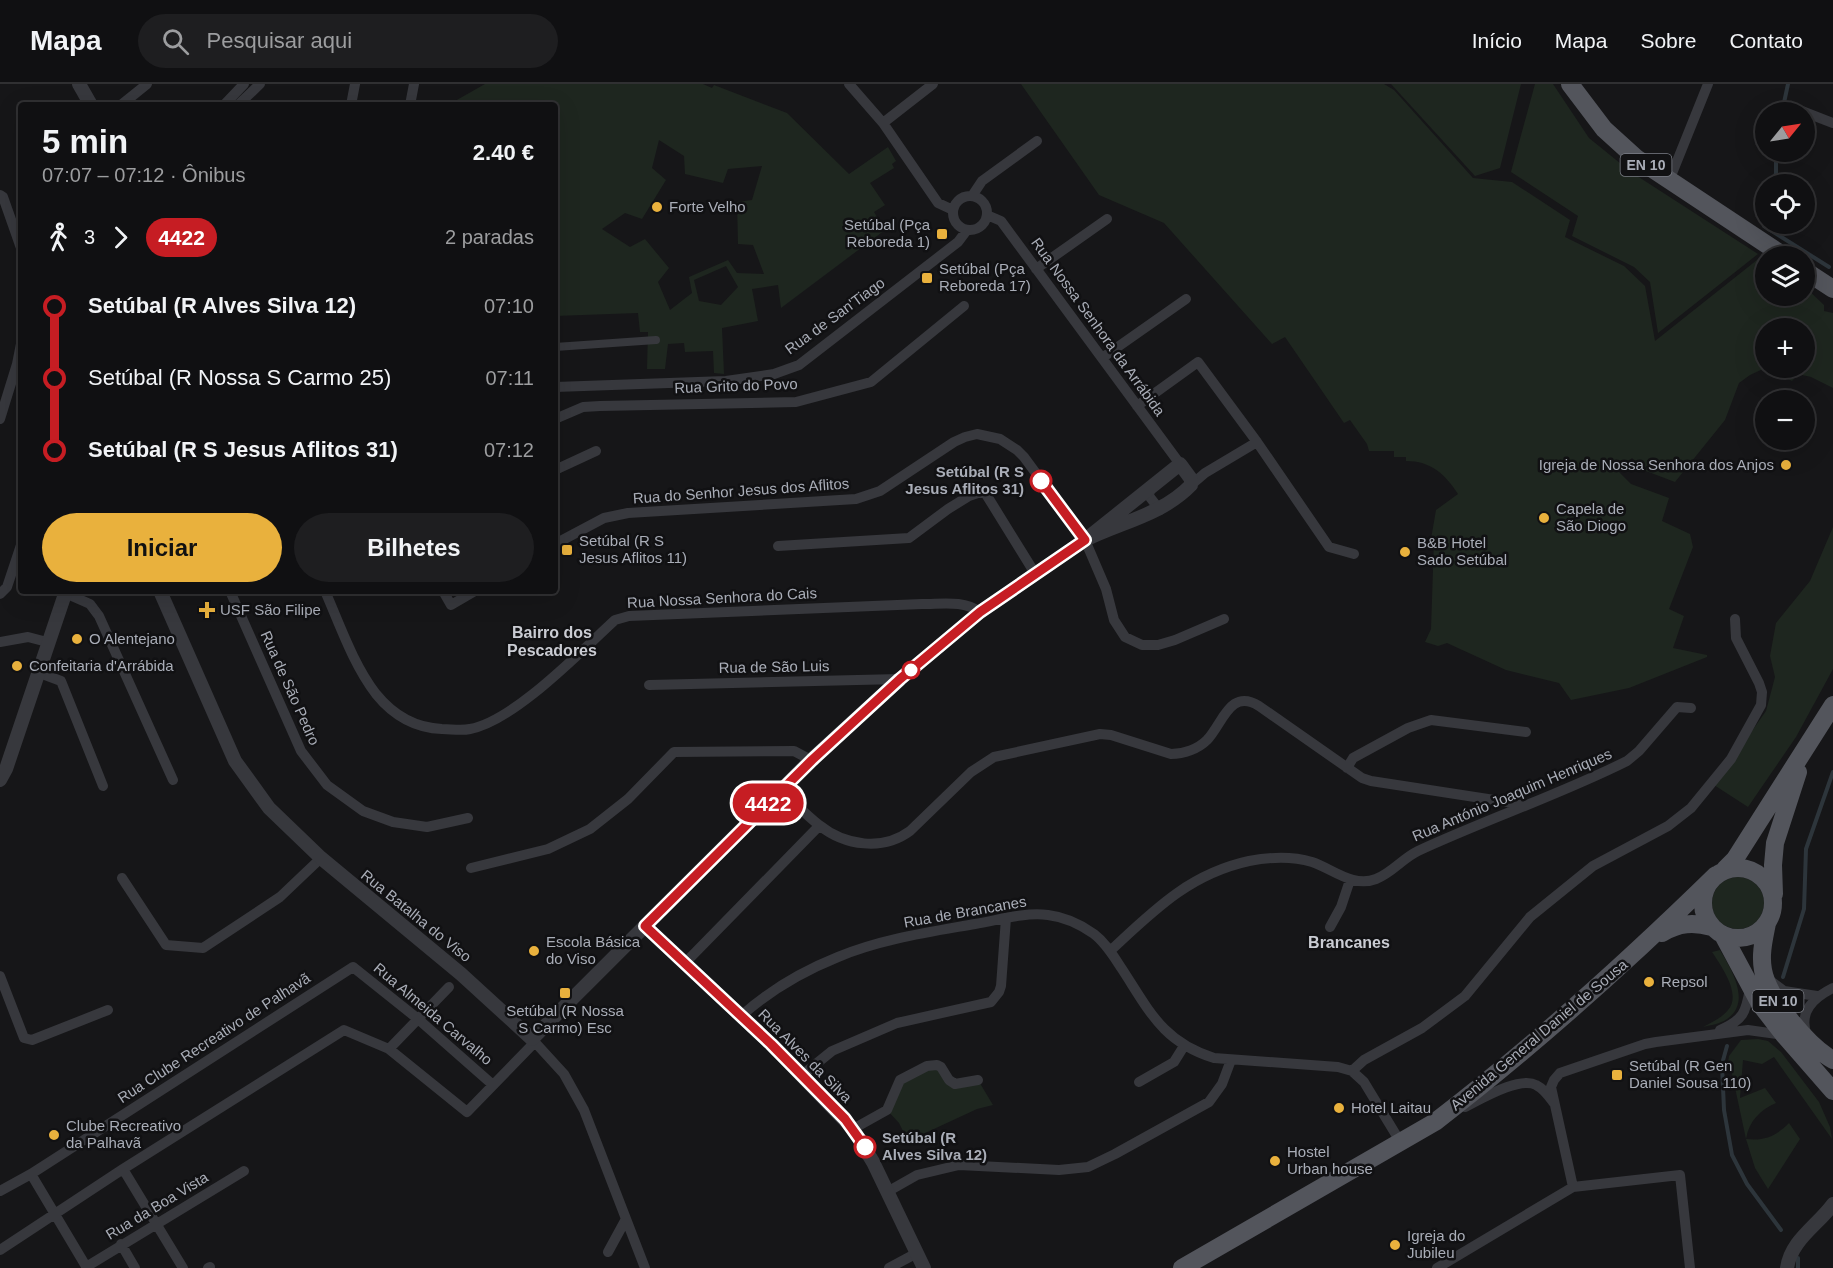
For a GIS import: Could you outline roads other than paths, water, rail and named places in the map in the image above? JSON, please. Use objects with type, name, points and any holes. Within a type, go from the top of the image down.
[{"type":"main road","name":"EN 10","points":[[1570,84],[1585,106],[1620,144],[1669,181],[1769,246]]},
{"type":"main road","points":[[1815,275],[1832,283]]},
{"type":"main road","name":"EN 10","points":[[1833,705],[1735,859],[1708,883],[1703,894],[1705,915],[1717,931],[1758,982],[1771,991],[1808,1040],[1833,1060]]},
{"type":"main road","name":"EN 10","points":[[1804,753],[1775,843],[1773,911],[1767,923],[1762,945],[1763,970],[1758,982],[1760,1004],[1833,1091]]},
{"type":"main road","points":[[1646,944],[1720,872],[1736,867],[1754,871],[1764,878],[1774,899]]},
{"type":"main road","points":[[1646,944],[1672,927],[1689,923],[1736,938],[1744,938],[1757,933],[1767,923]]},
{"type":"main road","name":"Avenida General Daniel de Sousa","points":[[1182,1268],[1435,1122],[1533,1044],[1646,944]]},
{"type":"street","points":[[79,84],[89,102]]},
{"type":"street","points":[[227,102],[244,84]]},
{"type":"street","points":[[241,102],[261,84]]},
{"type":"street","points":[[352,102],[355,84]]},
{"type":"street","points":[[411,102],[414,84]]},
{"type":"street","points":[[849,84],[883,123],[938,203],[953,210]]},
{"type":"street","points":[[883,123],[933,84]]},
{"type":"street","points":[[1669,181],[1708,84]]},
{"type":"street","points":[[124,102],[143,86]]},
{"type":"street","points":[[1815,116],[1833,123]]},
{"type":"street","points":[[972,196],[982,180],[1037,141]]},
{"type":"street","points":[[0,195],[3,197],[18,240]]},
{"type":"street","points":[[972,196],[983,202],[987,215],[980,226],[967,230],[958,226],[953,210],[959,199],[972,196]]},
{"type":"street","name":"Rua Nossa Senhora da Arrábida","points":[[987,215],[1001,221],[1186,474]]},
{"type":"street","points":[[1036,268],[1107,219]]},
{"type":"street","name":"Rua de San'Tiago","points":[[558,387],[726,381],[774,374],[799,364],[958,242],[967,230]]},
{"type":"street","points":[[1102,358],[1186,299]]},
{"type":"street","name":"Rua Grito do Povo","points":[[558,418],[583,407],[796,402],[871,382],[964,306]]},
{"type":"street","points":[[558,347],[656,340]]},
{"type":"street","points":[[0,419],[18,359]]},
{"type":"street","points":[[1137,406],[1198,362],[1257,442],[1329,547],[1354,554]]},
{"type":"street","name":"Rua do Senhor Jesus dos Aflitos","points":[[558,542],[604,518],[628,513],[856,499],[880,491],[954,442],[976,434],[1000,438],[1017,450],[1085,540],[1106,589],[1114,620],[1125,637],[1142,645],[1158,645],[1224,619]]},
{"type":"street","points":[[0,1250],[123,1169],[344,1030],[389,1049],[467,1112],[645,926],[781,790],[900,679],[980,612],[1085,540],[1150,489],[1186,474],[1205,473],[1257,442]]},
{"type":"street","points":[[558,469],[596,451]]},
{"type":"street","points":[[1085,540],[1160,510],[1180,496],[1186,474]]},
{"type":"street","points":[[1150,489],[1149,496],[1160,510]]},
{"type":"street","points":[[778,546],[909,538],[948,509],[969,496],[984,491],[1036,575]]},
{"type":"street","points":[[0,594],[7,587],[18,554]]},
{"type":"street","points":[[0,780],[6,769],[64,594]]},
{"type":"street","points":[[69,594],[90,604],[99,616],[173,780]]},
{"type":"street","name":"Rua Batalha do Viso","points":[[161,594],[235,761],[269,808],[321,858],[461,974],[533,1041],[564,1074],[584,1110],[626,1219],[648,1267]]},
{"type":"street","name":"Rua de São Pedro","points":[[231,594],[301,751],[327,785],[363,811],[393,822],[428,827],[468,818]]},
{"type":"street","name":"Rua Nossa Senhora do Cais","points":[[326,594],[358,664],[376,694],[401,718],[429,729],[469,730],[494,721],[529,697],[615,620],[629,616],[946,603],[970,605],[980,612]]},
{"type":"street","points":[[445,594],[451,605],[470,594]]},
{"type":"street","points":[[1401,1143],[1364,1082],[1352,1071],[1364,1060],[1422,1028],[1465,996],[1530,917],[1593,866],[1668,826],[1691,807],[1731,759],[1761,705],[1762,692],[1736,638],[1735,619]]},
{"type":"street","points":[[0,642],[28,636],[47,642]]},
{"type":"street","points":[[38,672],[61,681],[103,786]]},
{"type":"street","name":"Rua de São Luis","points":[[648,685],[900,679]]},
{"type":"street","points":[[781,790],[819,826],[840,837],[870,844],[894,840],[902,837],[920,823],[971,772],[994,757],[1100,734],[1178,754],[1199,746],[1207,740],[1231,707],[1244,700],[1252,702],[1362,778],[1527,805]]},
{"type":"street","name":"Rua António Joaquim Henriques","points":[[1350,880],[1363,882],[1376,879],[1415,853],[1627,761],[1639,752],[1677,707],[1691,708]]},
{"type":"street","points":[[1347,768],[1353,758],[1408,728],[1431,720],[1526,732]]},
{"type":"street","points":[[471,868],[564,843],[608,816],[670,755],[678,751],[794,751],[812,760]]},
{"type":"street","points":[[686,963],[819,826]]},
{"type":"street","points":[[1110,951],[1164,902],[1184,888],[1210,873],[1236,864],[1265,858],[1286,857],[1312,862],[1350,880],[1341,907],[1330,927]]},
{"type":"street","points":[[122,878],[166,945],[203,948],[280,897],[321,858]]},
{"type":"street","name":"Rua de Brancanes","points":[[741,1016],[798,976],[856,949],[1006,918],[1048,915],[1080,925],[1096,935],[1110,951],[1155,1020],[1167,1034],[1184,1046],[1214,1059],[1338,1067],[1352,1071]]},
{"type":"street","points":[[801,1076],[832,1051],[888,1027],[922,1016],[991,1002],[1001,986],[1006,918]]},
{"type":"street","name":"Rua Alves da Silva","points":[[645,926],[771,1044],[853,1129],[865,1146],[924,1268]]},
{"type":"street","name":"Rua Almeida Carvalho","points":[[353,967],[493,1084]]},
{"type":"street","name":"Rua Clube Recreativo de Palhavã","points":[[0,1191],[31,1174],[353,967]]},
{"type":"street","points":[[0,976],[24,1038],[32,1040],[108,1010]]},
{"type":"street","points":[[1714,1033],[1738,1020],[1744,1014],[1758,982],[1784,991],[1817,996]]},
{"type":"street","points":[[389,1049],[449,987]]},
{"type":"street","points":[[1808,1040],[1804,1022],[1809,1008],[1817,996],[1833,988]]},
{"type":"street","points":[[1573,1187],[1551,1087],[1560,1073],[1645,1044],[1748,1030],[1784,1035]]},
{"type":"street","points":[[1139,1082],[1174,1062],[1184,1046]]},
{"type":"street","points":[[887,1192],[916,1176],[959,1165],[1059,1170],[1088,1167],[1209,1102],[1222,1084],[1231,1060]]},
{"type":"street","points":[[853,1129],[887,1110],[900,1080],[927,1066],[941,1067],[949,1080],[955,1084],[978,1080]]},
{"type":"street","points":[[1435,1122],[1494,1093],[1523,1082],[1535,1083],[1547,1093],[1553,1102]]},
{"type":"street","points":[[123,1169],[183,1268]]},
{"type":"street","name":"Rua da Boa Vista","points":[[87,1267],[121,1244],[244,1171]]},
{"type":"street","points":[[31,1174],[87,1267]]},
{"type":"street","points":[[1437,1268],[1573,1187],[1680,1175],[1690,1268]]},
{"type":"street","points":[[1786,1268],[1794,1246],[1833,1204]]},
{"type":"street","points":[[608,1252],[626,1219]]},
{"type":"street","points":[[121,1244],[135,1268]]},
{"type":"street","points":[[889,1268],[917,1253]]},
{"type":"waterway","points":[[1784,102],[1788,84]]},
{"type":"waterway","points":[[1776,162],[1776,174]]},
{"type":"waterway","points":[[1777,234],[1829,267]]},
{"type":"waterway","points":[[1783,977],[1804,909],[1806,849],[1833,772]]},
{"type":"waterway","points":[[1727,1046],[1722,1064],[1724,1110],[1732,1155],[1747,1184],[1781,1230]]},
{"type":"waterway","points":[[1798,1258],[1798,1268]]},
{"type":"place","name":"Forte Velho","points":[[657,207]]},
{"type":"place","name":"Setúbal (Pça Reboreda 1)","points":[[942,234]]},
{"type":"place","name":"Setúbal (Pça Reboreda 17)","points":[[927,278]]},
{"type":"place","name":"Igreja de Nossa Senhora dos Anjos","points":[[1786,465]]},
{"type":"place","name":"Setúbal (R S Jesus Aflitos 31)","points":[[1041,481]]},
{"type":"place","name":"Capela de São Diogo","points":[[1544,518]]},
{"type":"place","name":"Setúbal (R S Jesus Aflitos 11)","points":[[567,550]]},
{"type":"place","name":"B&B Hotel Sado Setúbal","points":[[1405,552]]},
{"type":"place","name":"USF São Filipe","points":[[207,610]]},
{"type":"place","name":"O Alentejano","points":[[77,639]]},
{"type":"place","name":"Confeitaria d'Arrábida","points":[[17,666]]},
{"type":"place","name":"Escola Básica do Viso","points":[[534,951]]},
{"type":"place","name":"Repsol","points":[[1649,982]]},
{"type":"place","name":"Setúbal (R Nossa S Carmo) Esc","points":[[565,993]]},
{"type":"place","name":"Setúbal (R Gen Daniel Sousa 110)","points":[[1617,1075]]},
{"type":"place","name":"Hotel Laitau","points":[[1339,1108]]},
{"type":"place","name":"Clube Recreativo da Palhavã","points":[[54,1135]]},
{"type":"place","name":"Setúbal (R Alves Silva 12)","points":[[865,1147]]},
{"type":"place","name":"Hostel Urban house","points":[[1275,1161]]},
{"type":"place","name":"Igreja do Jubileu","points":[[1395,1245]]},
{"type":"district","name":"Bairro dos Pescadores","points":[[552,641]]},
{"type":"district","name":"Brancanes","points":[[1349,942]]}]
